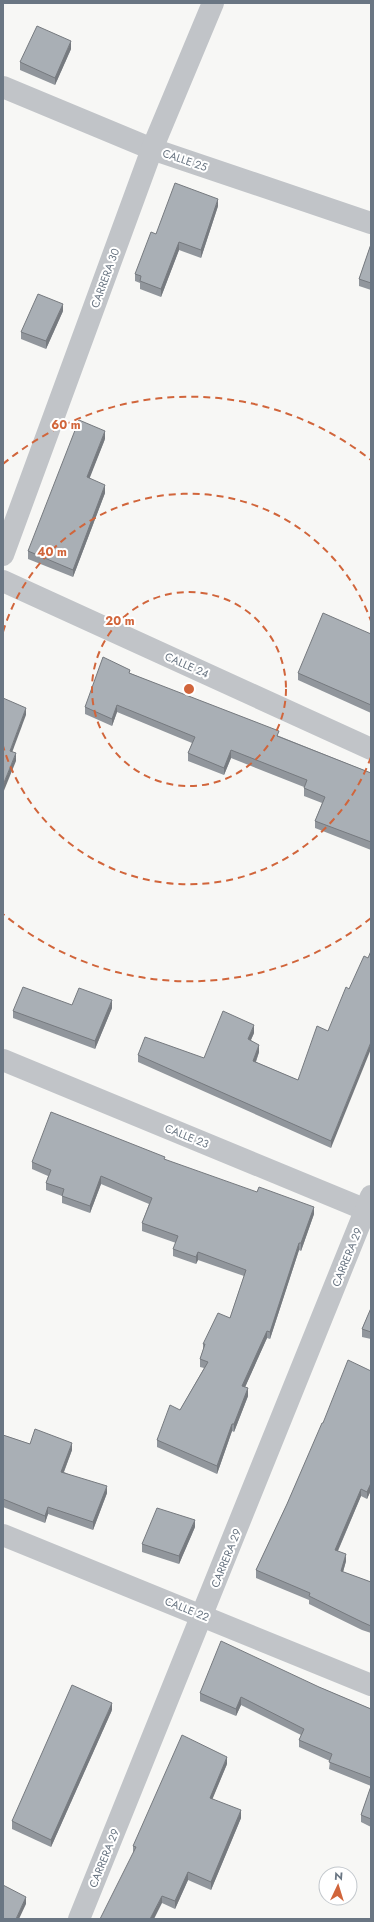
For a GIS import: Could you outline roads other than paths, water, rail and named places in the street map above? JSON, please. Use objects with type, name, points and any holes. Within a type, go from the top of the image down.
[{"type":"street","name":"CARRERA 30","points":[[3,554],[152,149],[213,3]]},
{"type":"street","name":"CALLE 25","points":[[3,86],[152,149],[371,223]]},
{"type":"street","name":"CALLE 24","points":[[3,581],[371,749]]},
{"type":"street","name":"CALLE 23","points":[[3,1060],[369,1206]]},
{"type":"street","name":"CARRERA 29","points":[[79,1919],[369,1206]]},
{"type":"street","name":"CALLE 22","points":[[3,1535],[371,1685]]}]
